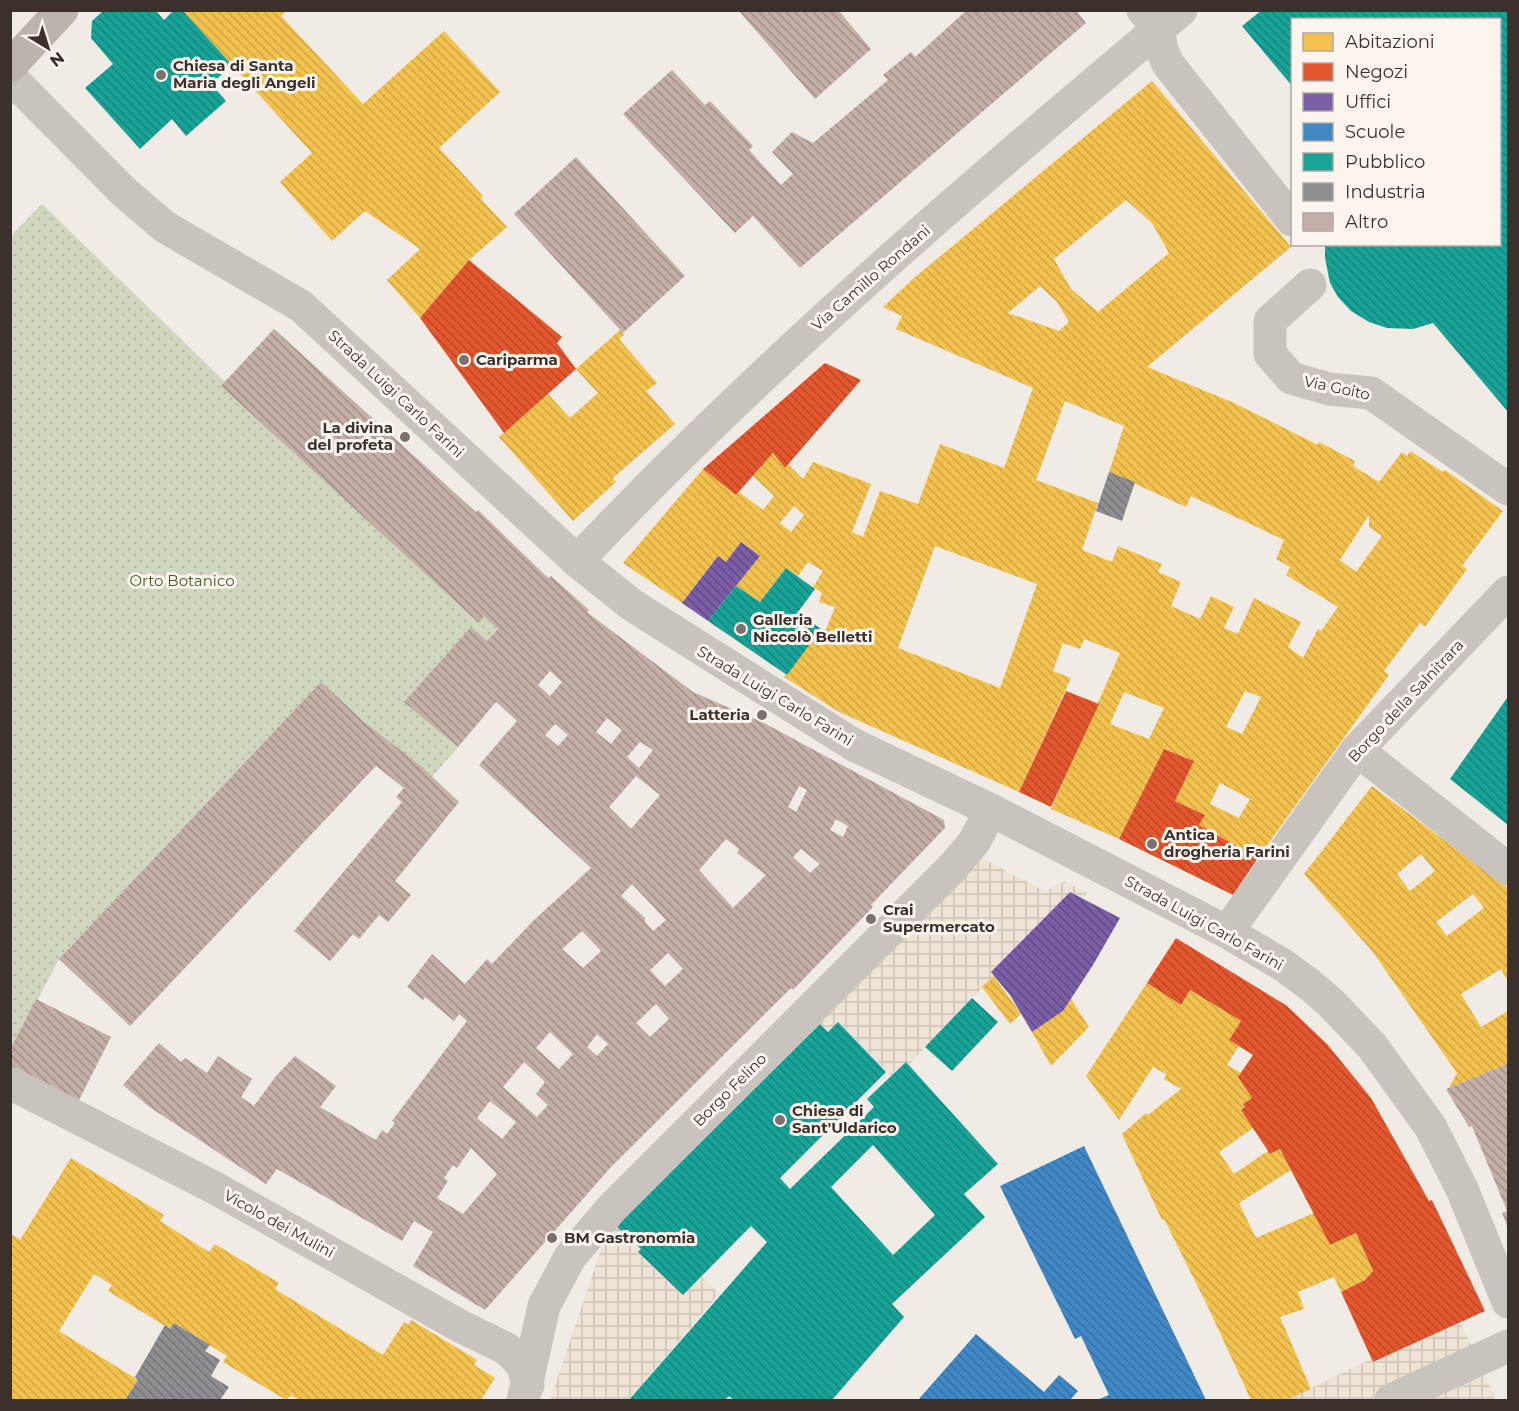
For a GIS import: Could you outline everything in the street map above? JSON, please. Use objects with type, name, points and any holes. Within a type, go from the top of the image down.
[{"type":"main road","points":[[10,66],[62,10]]},
{"type":"street","points":[[1161,17],[1161,47],[1168,64],[1291,218]]},
{"type":"street","name":"Via Camillo Rondani","points":[[577,561],[654,480],[805,336],[1161,17]]},
{"type":"street","name":"Strada Luigi Carlo Farini","points":[[10,77],[124,192],[165,227],[301,306],[577,561],[661,625],[854,745],[991,810],[1227,932],[1283,966],[1324,997],[1351,1023],[1392,1071],[1430,1126],[1445,1154],[1509,1302]]},
{"type":"street","name":"Via Goito","points":[[1310,285],[1270,321],[1270,354],[1291,378],[1329,389],[1371,393],[1509,489]]},
{"type":"street","name":"Borgo della Salnitrara","points":[[1227,932],[1356,750],[1509,592]]},
{"type":"street","points":[[1356,750],[1509,869]]},
{"type":"street","name":"Borgo Felino","points":[[525,1393],[544,1306],[570,1257],[588,1234],[953,867],[974,842],[991,810]]},
{"type":"street","name":"Vicolo dei Mulini","points":[[10,1083],[215,1188],[460,1326],[507,1349],[522,1364],[525,1393]]},
{"type":"street","points":[[1391,1401],[1509,1346]]},
{"type":"green space","name":"Orto Botanico","points":[[42,204],[225,382],[479,622],[484,616],[498,629],[487,641],[470,628],[405,701],[458,747],[432,777],[363,721],[321,682],[59,959],[11,1050],[10,237]]},
{"type":"shaded area","points":[[978,856],[1046,892],[1056,884],[1065,882],[1087,892],[1083,899],[1070,892],[992,971],[994,976],[909,1065],[906,1062],[891,1076],[839,1022],[828,1032],[816,1019]]},
{"type":"shaded area","points":[[613,1223],[641,1249],[638,1252],[683,1295],[702,1277],[719,1294],[629,1400],[550,1400],[607,1232]]},
{"type":"shaded area","points":[[1461,1323],[1495,1398],[1490,1400],[1286,1400],[1371,1359],[1373,1362]]},
{"type":"building: Abitazioni","points":[[182,10],[287,10],[281,16],[363,104],[444,31],[500,92],[439,148],[483,196],[481,199],[507,227],[469,260],[420,318],[387,280],[420,249],[365,211],[332,241],[280,182],[312,153]]},
{"type":"building: Abitazioni","points":[[1152,81],[1291,247],[1147,367],[1234,403],[1318,445],[1319,442],[1355,461],[1353,466],[1379,482],[1402,452],[1407,456],[1410,451],[1443,472],[1445,470],[1503,511],[1462,566],[1467,569],[1425,627],[1420,623],[1384,671],[1389,675],[1258,858],[1199,825],[1205,815],[1175,801],[1194,761],[1164,749],[1119,839],[1051,809],[1120,653],[1084,639],[1080,649],[1063,643],[1053,671],[1071,678],[1019,792],[839,712],[784,677],[821,629],[825,632],[835,607],[819,602],[822,593],[813,587],[823,571],[808,562],[798,576],[786,568],[760,602],[736,586],[760,556],[741,542],[726,562],[718,556],[682,603],[623,563],[703,469],[736,495],[739,492],[763,510],[774,496],[753,476],[773,453],[785,468],[788,464],[803,479],[813,462],[871,484],[852,532],[863,537],[880,491],[918,504],[940,444],[1004,468],[1033,388],[896,329],[902,316],[883,307],[914,278]],"holes":[[[1126,200],[1152,223],[1169,253],[1098,312],[1071,289],[1054,259]],[[1040,286],[1057,302],[1069,322],[1059,331],[1008,313]],[[1065,401],[1124,426],[1109,472],[1186,507],[1191,496],[1284,540],[1276,559],[1290,567],[1286,575],[1338,607],[1321,631],[1318,629],[1303,658],[1288,647],[1301,622],[1254,598],[1238,634],[1224,628],[1234,607],[1211,596],[1200,619],[1171,606],[1181,582],[1158,572],[1162,564],[1118,546],[1112,562],[1082,550],[1098,503],[1036,480]],[[794,506],[804,515],[791,532],[780,523]],[[1369,515],[1369,527],[1382,536],[1356,572],[1340,560]],[[935,546],[1037,584],[1000,688],[898,648]],[[1245,691],[1261,697],[1242,734],[1226,727]],[[1124,692],[1164,708],[1149,739],[1110,724]],[[1220,783],[1250,799],[1239,818],[1210,804]]]},
{"type":"building: Abitazioni","points":[[620,330],[624,335],[619,339],[657,383],[646,391],[675,424],[613,478],[616,482],[573,521],[499,437],[548,394],[570,418],[598,393],[576,369]]},
{"type":"building: Abitazioni","points":[[1372,786],[1508,888],[1508,982],[1501,969],[1461,994],[1481,1027],[1508,1011],[1508,1064],[1449,1088],[1457,1073],[1372,951],[1304,874]],"holes":[[[1421,854],[1435,871],[1410,891],[1397,874]],[[1473,894],[1484,908],[1447,936],[1436,922]]]},
{"type":"building: Abitazioni","points":[[994,976],[1021,1014],[1010,1024],[982,987]]},
{"type":"building: Abitazioni","points":[[1147,983],[1181,1005],[1190,990],[1241,1021],[1229,1040],[1239,1046],[1227,1065],[1241,1073],[1238,1077],[1252,1098],[1243,1104],[1245,1107],[1241,1110],[1253,1128],[1219,1152],[1234,1174],[1268,1151],[1270,1154],[1280,1149],[1291,1170],[1239,1203],[1256,1238],[1314,1213],[1330,1245],[1356,1233],[1373,1271],[1365,1280],[1341,1292],[1334,1277],[1298,1292],[1304,1309],[1280,1317],[1311,1389],[1286,1400],[1251,1400],[1209,1309],[1164,1219],[1162,1220],[1122,1134],[1146,1113],[1148,1115],[1181,1089],[1164,1079],[1166,1074],[1153,1067],[1119,1120],[1086,1076]]},
{"type":"building: Abitazioni","points":[[1071,999],[1089,1027],[1051,1066],[1032,1032],[1063,1011]]},
{"type":"building: Abitazioni","points":[[71,1158],[164,1215],[160,1221],[209,1252],[215,1244],[279,1283],[275,1289],[383,1355],[404,1322],[408,1325],[411,1320],[477,1360],[474,1365],[495,1378],[481,1400],[299,1400],[291,1395],[286,1400],[223,1362],[227,1356],[174,1323],[170,1329],[108,1291],[112,1285],[94,1274],[59,1331],[138,1380],[125,1400],[10,1400],[10,1239],[13,1235],[20,1240]]},
{"type":"building: Negozi","points":[[469,260],[562,337],[557,343],[576,369],[504,433],[420,318]]},
{"type":"building: Negozi","points":[[825,363],[861,380],[785,468],[773,453],[736,495],[703,469]]},
{"type":"building: Negozi","points":[[1066,691],[1099,704],[1051,807],[1019,792]]},
{"type":"building: Negozi","points":[[1164,749],[1194,761],[1175,801],[1205,815],[1199,825],[1258,858],[1233,895],[1119,839]]},
{"type":"building: Negozi","points":[[1176,938],[1287,1006],[1327,1044],[1371,1098],[1429,1201],[1432,1200],[1485,1311],[1373,1362],[1341,1292],[1365,1280],[1373,1271],[1356,1233],[1330,1245],[1280,1149],[1270,1154],[1241,1110],[1245,1107],[1243,1104],[1252,1098],[1238,1077],[1253,1055],[1229,1040],[1241,1021],[1190,990],[1181,1005],[1147,983]]},
{"type":"building: Uffici","points":[[741,542],[760,556],[708,621],[682,603],[718,556],[726,562]]},
{"type":"building: Uffici","points":[[1070,892],[1120,918],[1063,1011],[1032,1032],[1010,995],[991,972]]},
{"type":"building: Scuole","points":[[1084,1146],[1206,1400],[1097,1400],[1109,1395],[1081,1336],[1075,1339],[1000,1186]]},
{"type":"building: Scuole","points":[[976,1334],[1044,1392],[1059,1375],[1078,1391],[1070,1400],[918,1400]]},
{"type":"building: Pubblico","name":"Chiesa di Santa Maria degli Angeli","points":[[104,10],[155,10],[164,20],[174,10],[182,10],[232,65],[211,84],[226,101],[186,136],[172,119],[140,149],[85,88],[113,64],[91,38],[92,21]]},
{"type":"building: Pubblico","points":[[1262,10],[1508,10],[1508,412],[1433,323],[1413,329],[1387,328],[1369,322],[1351,311],[1338,297],[1330,283],[1325,258],[1325,246],[1501,246],[1501,18],[1291,18],[1291,85],[1242,26]]},
{"type":"building: Pubblico","points":[[786,568],[815,589],[798,612],[821,629],[787,675],[708,621],[736,586],[760,602]]},
{"type":"building: Pubblico","points":[[1508,699],[1508,825],[1450,779]]},
{"type":"building: Pubblico","points":[[972,998],[998,1022],[952,1071],[925,1047]]},
{"type":"building: Pubblico","points":[[838,1022],[886,1072],[780,1178],[790,1189],[874,1107],[867,1099],[906,1062],[998,1164],[964,1194],[985,1217],[892,1304],[904,1317],[832,1400],[734,1400],[729,1396],[725,1400],[629,1400],[767,1242],[751,1226],[683,1295],[638,1252],[641,1249],[616,1226],[820,1024],[828,1032]],"holes":[[[873,1145],[935,1215],[893,1255],[831,1187]]]},
{"type":"building: Industria","points":[[1109,472],[1135,482],[1122,521],[1096,511]]},
{"type":"building: Industria","points":[[174,1323],[210,1345],[205,1351],[220,1360],[211,1376],[229,1387],[220,1400],[125,1400],[138,1380],[135,1377],[165,1325],[170,1329]]},
{"type":"building: Altro","points":[[738,10],[838,10],[871,49],[815,99]]},
{"type":"building: Altro","points":[[967,10],[1076,10],[1086,23],[800,268],[753,216],[735,233],[623,114],[672,70],[705,105],[710,101],[753,146],[749,150],[781,185],[793,174],[772,152],[792,132],[813,143],[888,80],[883,75],[911,52],[915,57]]},
{"type":"building: Altro","points":[[576,157],[685,276],[623,333],[514,214]]},
{"type":"building: Altro","points":[[274,329],[476,512],[478,510],[545,575],[549,578],[551,576],[589,610],[587,612],[693,692],[764,723],[944,820],[945,828],[871,905],[873,907],[793,990],[791,988],[611,1167],[485,1310],[413,1266],[433,1232],[414,1221],[402,1241],[277,1169],[266,1184],[148,1106],[123,1085],[159,1043],[181,1062],[185,1058],[207,1073],[218,1056],[252,1079],[241,1097],[254,1106],[276,1076],[295,1056],[336,1086],[320,1107],[376,1140],[382,1130],[387,1134],[395,1123],[392,1121],[467,1021],[459,1014],[454,1021],[425,997],[423,1000],[407,987],[432,954],[465,984],[487,959],[492,964],[533,921],[591,868],[479,765],[517,721],[496,702],[458,747],[404,702],[471,627],[487,641],[498,629],[484,616],[479,623],[221,386]],"holes":[[[550,671],[562,682],[550,696],[538,685]],[[607,718],[622,730],[611,744],[596,732]],[[555,724],[568,735],[558,746],[545,735]],[[640,742],[653,750],[639,768],[627,757]],[[636,776],[660,795],[631,829],[609,807]],[[799,786],[807,790],[796,812],[788,807]],[[836,819],[848,826],[843,837],[830,830]],[[726,839],[739,849],[737,853],[766,875],[733,908],[699,870]],[[801,849],[820,864],[810,873],[793,857]],[[632,884],[666,920],[653,931],[645,922],[645,918],[621,896]],[[582,931],[601,951],[583,968],[562,949]],[[668,953],[683,969],[665,986],[650,970]],[[656,1004],[669,1019],[650,1037],[636,1023]],[[550,1032],[573,1054],[559,1069],[536,1048]],[[597,1034],[608,1044],[597,1056],[587,1047]],[[524,1062],[545,1082],[536,1094],[548,1105],[537,1117],[503,1087]],[[490,1101],[516,1122],[502,1139],[477,1118]],[[471,1148],[497,1174],[463,1214],[437,1198],[448,1181],[444,1178],[453,1165],[457,1168]]]},
{"type":"building: Altro","points":[[321,682],[363,721],[423,768],[459,802],[395,881],[411,895],[388,922],[379,915],[359,939],[353,934],[330,961],[294,931],[402,802],[396,797],[404,788],[376,766],[130,1026],[59,959]]},
{"type":"building: Altro","points":[[36,999],[111,1037],[77,1104],[10,1070],[10,1050]]},
{"type":"building: Altro","points":[[1508,1064],[1508,1228],[1502,1213],[1507,1211],[1472,1126],[1469,1127],[1446,1089]]},
{"type":"place","name":"Chiesa di Santa Maria degli Angeli","points":[[161,75]]},
{"type":"place","name":"Cariparma","points":[[464,360]]},
{"type":"place","name":"La divina del profeta","points":[[405,437]]},
{"type":"place","name":"Galleria Niccolò Belletti","points":[[741,629]]},
{"type":"place","name":"Latteria","points":[[762,715]]},
{"type":"place","name":"Antica drogheria Farini","points":[[1152,844]]},
{"type":"place","name":"Crai Supermercato","points":[[871,919]]},
{"type":"place","name":"Chiesa di Sant'Uldarico","points":[[780,1120]]},
{"type":"place","name":"BM Gastronomia","points":[[552,1238]]}]
